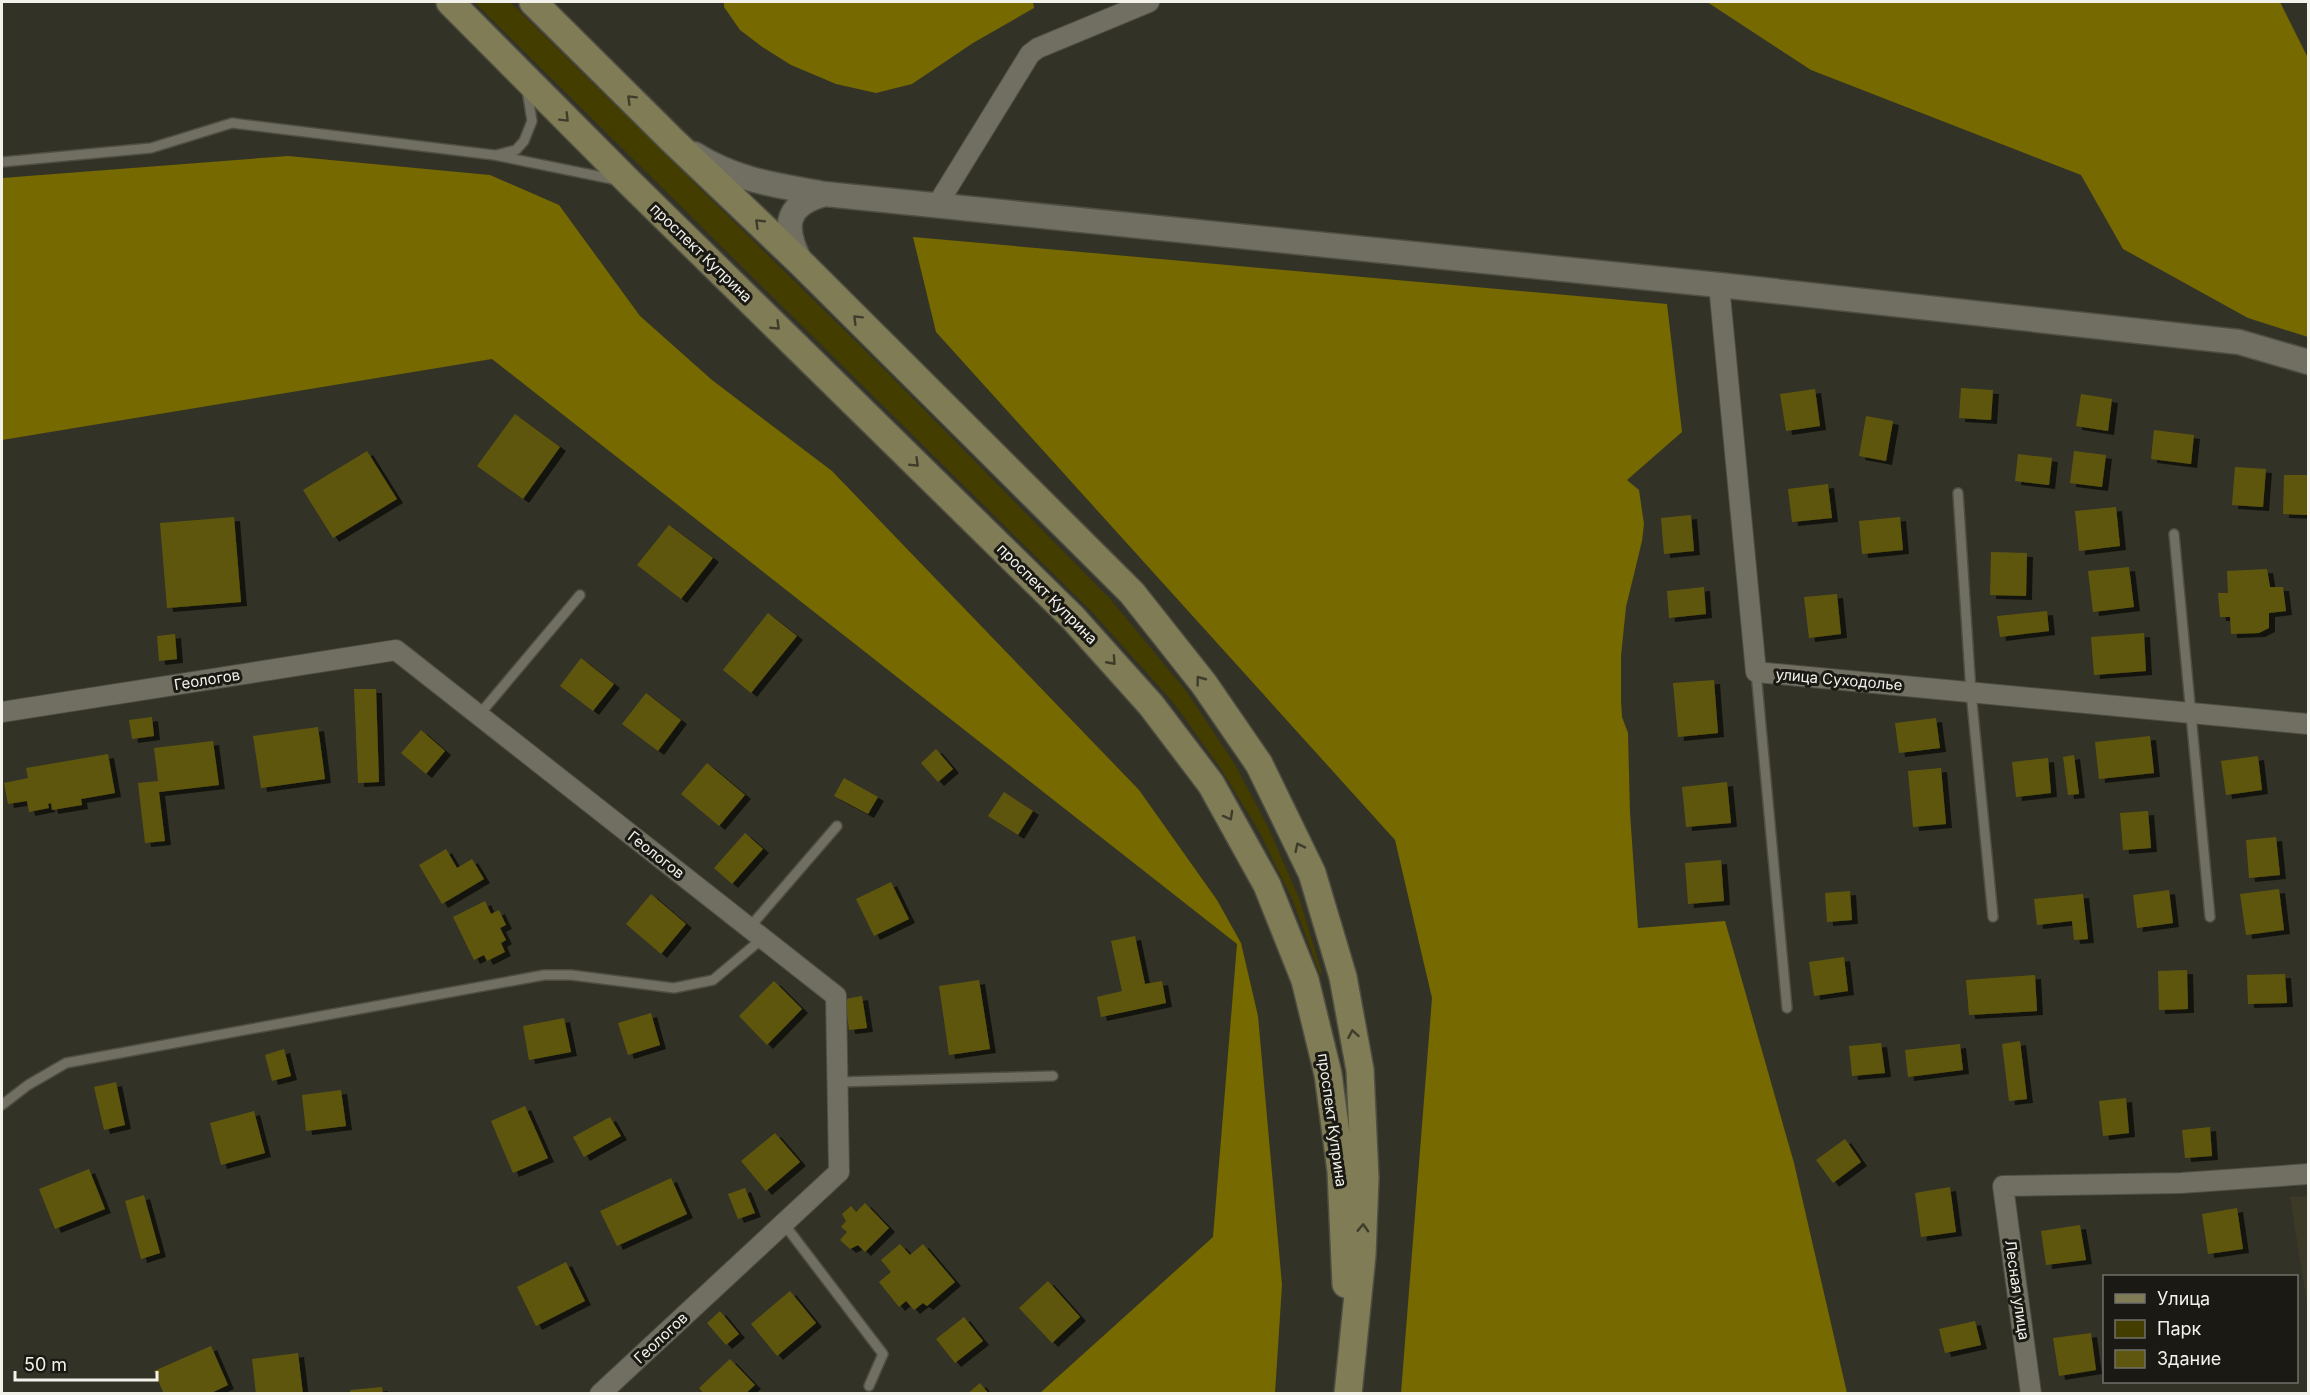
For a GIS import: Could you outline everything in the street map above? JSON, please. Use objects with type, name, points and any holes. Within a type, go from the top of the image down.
[{"type":"main road","name":"проспект Куприна","points":[[450,2],[629,183],[1073,618],[1151,705],[1211,784],[1267,885],[1305,980],[1326,1064],[1341,1172],[1344,1255],[1352,1349]]},
{"type":"main road","name":"проспект Куприна","points":[[533,2],[672,140],[801,263],[1132,593],[1204,684],[1259,764],[1311,873],[1343,977],[1360,1070],[1365,1178],[1362,1255],[1348,1394]]},
{"type":"street","points":[[937,205],[1030,54],[1038,48],[1149,2]]},
{"type":"street","points":[[672,140],[712,165],[747,180],[825,194],[1719,285],[2240,342],[2308,362]]},
{"type":"street","points":[[801,263],[792,244],[789,228],[792,214],[801,204],[825,194]]},
{"type":"street","name":"улица Суходолье","points":[[1719,285],[1756,672],[2308,724]]},
{"type":"street","name":"Геологов","points":[[2,712],[396,650],[836,996],[839,1172],[600,1394]]},
{"type":"street","name":"Лесная улица","points":[[2031,1394],[2003,1186],[2181,1183],[2308,1174]]},
{"type":"lane","points":[[494,155],[516,150],[524,141],[532,121],[527,89],[509,62]]},
{"type":"lane","points":[[2,162],[151,148],[232,123],[494,155],[629,183]]},
{"type":"lane","points":[[1958,493],[1971,692],[1993,917]]},
{"type":"lane","points":[[2174,534],[2210,917]]},
{"type":"lane","points":[[479,715],[580,595]]},
{"type":"lane","points":[[1756,672],[1787,1008]]},
{"type":"lane","points":[[2,1105],[28,1085],[66,1063],[544,975],[571,975],[674,988],[713,980],[756,933],[837,826]]},
{"type":"lane","points":[[837,1082],[1053,1076]]},
{"type":"lane","points":[[784,1224],[883,1354],[869,1386]]},
{"type":"shaded area","points":[[724,2],[1033,2],[1034,8],[973,43],[912,84],[876,93],[836,84],[791,65],[740,30],[724,7]]},
{"type":"shaded area","points":[[1707,2],[2280,2],[2308,58],[2308,337],[2248,318],[2123,249],[2081,175],[1811,70]]},
{"type":"shaded area","points":[[288,156],[490,175],[559,205],[640,316],[712,380],[832,471],[1139,790],[1217,900],[1241,943],[1258,1016],[1282,1285],[1275,1393],[1040,1393],[1213,1237],[1237,944],[492,359],[2,440],[2,178]]},
{"type":"shaded area","points":[[913,237],[1667,304],[1682,432],[1627,480],[1639,490],[1644,524],[1626,607],[1621,656],[1622,717],[1628,733],[1630,813],[1638,928],[1725,921],[1794,1163],[1847,1393],[1401,1393],[1432,998],[1395,840],[936,332]]},
{"type":"shaded area","points":[[2308,1196],[2308,1309],[2290,1197]]},
{"type":"green space","points":[[474,2],[510,2],[887,372],[1111,600],[1187,692],[1234,763],[1268,827],[1299,898],[1322,973],[1320,974],[1293,901],[1259,831],[1221,769],[1173,702],[1093,613]]},
{"type":"building","points":[[1961,388],[1993,390],[1991,420],[1959,418]]},
{"type":"building","points":[[1815,389],[1820,426],[1786,431],[1780,394]]},
{"type":"building","points":[[2081,394],[2112,399],[2108,431],[2076,426]]},
{"type":"building","points":[[515,414],[560,447],[523,499],[477,466]]},
{"type":"building","points":[[1866,416],[1893,421],[1886,461],[1859,456]]},
{"type":"building","points":[[2154,430],[2194,435],[2191,464],[2151,459]]},
{"type":"building","points":[[367,451],[397,499],[333,538],[303,490]]},
{"type":"building","points":[[2074,451],[2106,455],[2102,487],[2070,483]]},
{"type":"building","points":[[2018,454],[2052,458],[2049,485],[2015,481]]},
{"type":"building","points":[[2235,467],[2266,469],[2263,507],[2232,505]]},
{"type":"building","points":[[2284,475],[2308,475],[2308,515],[2283,514]]},
{"type":"building","points":[[1828,484],[1832,518],[1792,522],[1788,489]]},
{"type":"building","points":[[2116,507],[2120,546],[2079,551],[2075,511]]},
{"type":"building","points":[[1691,515],[1694,551],[1664,554],[1661,518]]},
{"type":"building","points":[[234,517],[241,602],[167,608],[160,523]]},
{"type":"building","points":[[1900,517],[1903,550],[1862,554],[1859,521]]},
{"type":"building","points":[[669,525],[713,558],[681,599],[637,565]]},
{"type":"building","points":[[1991,552],[2027,553],[2026,596],[1990,595]]},
{"type":"building","points":[[2129,567],[2134,607],[2093,612],[2088,571]]},
{"type":"building","points":[[2267,569],[2270,587],[2283,587],[2286,611],[2269,613],[2269,628],[2259,633],[2231,634],[2230,617],[2220,617],[2218,593],[2228,593],[2227,571]]},
{"type":"building","points":[[1704,587],[1706,614],[1669,618],[1667,591]]},
{"type":"building","points":[[1837,594],[1841,634],[1809,638],[1804,597]]},
{"type":"building","points":[[2047,611],[2049,631],[2000,637],[1997,616]]},
{"type":"building","points":[[768,613],[797,636],[751,693],[723,670]]},
{"type":"building","points":[[2144,633],[2146,671],[2094,675],[2091,637]]},
{"type":"building","points":[[175,634],[177,659],[159,661],[157,636]]},
{"type":"building","points":[[581,658],[614,684],[593,711],[560,686]]},
{"type":"building","points":[[1714,680],[1718,733],[1678,737],[1673,683]]},
{"type":"building","points":[[354,689],[376,689],[379,782],[358,783]]},
{"type":"building","points":[[646,693],[681,720],[658,751],[622,724]]},
{"type":"building","points":[[152,717],[154,736],[132,739],[129,720]]},
{"type":"building","points":[[1936,718],[1940,748],[1899,753],[1895,723]]},
{"type":"building","points":[[318,727],[325,779],[261,788],[253,736]]},
{"type":"building","points":[[421,730],[445,751],[426,774],[401,753]]},
{"type":"building","points":[[2150,736],[2154,773],[2099,779],[2095,742]]},
{"type":"building","points":[[213,741],[219,785],[159,792],[165,841],[145,843],[138,783],[158,781],[154,748]]},
{"type":"building","points":[[936,749],[953,769],[938,782],[921,763]]},
{"type":"building","points":[[108,754],[115,793],[81,799],[82,805],[52,810],[51,803],[48,804],[49,808],[29,812],[27,801],[8,804],[4,783],[28,778],[26,768]]},
{"type":"building","points":[[2074,755],[2079,794],[2068,795],[2063,757]]},
{"type":"building","points":[[2258,756],[2262,790],[2226,795],[2221,761]]},
{"type":"building","points":[[2048,758],[2051,793],[2016,797],[2012,762]]},
{"type":"building","points":[[707,763],[745,795],[719,826],[681,794]]},
{"type":"building","points":[[1941,768],[1946,824],[1913,827],[1908,771]]},
{"type":"building","points":[[844,778],[878,797],[868,814],[834,796]]},
{"type":"building","points":[[1727,782],[1731,823],[1686,827],[1682,787]]},
{"type":"building","points":[[1004,792],[1033,811],[1018,835],[988,816]]},
{"type":"building","points":[[2148,811],[2151,848],[2123,850],[2120,813]]},
{"type":"building","points":[[745,833],[763,849],[732,884],[714,868]]},
{"type":"building","points":[[2276,837],[2280,875],[2249,878],[2246,840]]},
{"type":"building","points":[[446,849],[457,868],[472,859],[484,879],[442,904],[419,865]]},
{"type":"building","points":[[1721,860],[1724,901],[1688,904],[1685,863]]},
{"type":"building","points":[[891,882],[909,919],[874,936],[856,899]]},
{"type":"building","points":[[2279,889],[2284,930],[2246,935],[2240,894]]},
{"type":"building","points":[[2169,890],[2173,923],[2137,928],[2133,895]]},
{"type":"building","points":[[1850,891],[1852,920],[1827,922],[1825,893]]},
{"type":"building","points":[[651,894],[686,924],[661,954],[626,924]]},
{"type":"building","points":[[2083,894],[2088,939],[2074,940],[2072,921],[2037,925],[2034,899]]},
{"type":"building","points":[[485,901],[491,914],[499,910],[506,925],[500,928],[506,940],[501,943],[505,952],[487,961],[484,955],[474,960],[453,917]]},
{"type":"building","points":[[1135,936],[1145,984],[1162,981],[1166,1003],[1101,1017],[1097,997],[1122,991],[1111,941]]},
{"type":"building","points":[[1844,957],[1848,991],[1814,996],[1809,962]]},
{"type":"building","points":[[2187,970],[2188,1009],[2159,1010],[2158,971]]},
{"type":"building","points":[[2285,974],[2287,1003],[2248,1004],[2247,975]]},
{"type":"building","points":[[2035,975],[2037,1011],[1969,1015],[1966,980]]},
{"type":"building","points":[[979,980],[990,1049],[949,1055],[939,986]]},
{"type":"building","points":[[774,981],[802,1009],[767,1045],[739,1016]]},
{"type":"building","points":[[862,996],[867,1028],[849,1030],[845,999]]},
{"type":"building","points":[[651,1013],[660,1045],[628,1055],[618,1023]]},
{"type":"building","points":[[564,1018],[571,1052],[529,1060],[523,1026]]},
{"type":"building","points":[[2020,1041],[2027,1099],[2009,1101],[2002,1044]]},
{"type":"building","points":[[1881,1043],[1885,1073],[1852,1076],[1849,1046]]},
{"type":"building","points":[[1960,1044],[1963,1070],[1908,1077],[1905,1050]]},
{"type":"building","points":[[284,1049],[291,1076],[272,1081],[265,1055]]},
{"type":"building","points":[[116,1082],[125,1125],[104,1130],[94,1087]]},
{"type":"building","points":[[341,1090],[346,1126],[306,1131],[302,1095]]},
{"type":"building","points":[[2126,1098],[2129,1133],[2103,1136],[2099,1101]]},
{"type":"building","points":[[525,1106],[548,1158],[513,1173],[491,1121]]},
{"type":"building","points":[[254,1111],[265,1153],[221,1165],[210,1123]]},
{"type":"building","points":[[610,1117],[621,1136],[584,1157],[573,1137]]},
{"type":"building","points":[[2210,1127],[2212,1156],[2185,1158],[2182,1130]]},
{"type":"building","points":[[775,1133],[800,1162],[766,1191],[741,1161]]},
{"type":"building","points":[[1845,1139],[1861,1162],[1833,1183],[1816,1160]]},
{"type":"building","points":[[89,1169],[105,1209],[55,1229],[39,1189]]},
{"type":"building","points":[[671,1178],[687,1214],[617,1246],[600,1211]]},
{"type":"building","points":[[1950,1187],[1956,1232],[1921,1237],[1915,1193]]},
{"type":"building","points":[[745,1188],[755,1213],[738,1219],[728,1194]]},
{"type":"building","points":[[144,1195],[160,1253],[141,1259],[125,1201]]},
{"type":"building","points":[[865,1203],[889,1228],[865,1252],[858,1245],[850,1249],[840,1240],[847,1232],[841,1227],[846,1221],[842,1214],[851,1206],[856,1212]]},
{"type":"building","points":[[2237,1208],[2243,1249],[2208,1254],[2202,1214]]},
{"type":"building","points":[[2080,1225],[2086,1260],[2046,1265],[2041,1231]]},
{"type":"building","points":[[900,1244],[910,1255],[923,1244],[955,1282],[927,1306],[923,1303],[914,1310],[906,1301],[899,1307],[879,1282],[891,1272],[881,1260]]},
{"type":"building","points":[[566,1262],[585,1301],[536,1326],[517,1287]]},
{"type":"building","points":[[1048,1281],[1080,1317],[1052,1343],[1019,1308]]},
{"type":"building","points":[[790,1291],[816,1323],[777,1356],[751,1324]]},
{"type":"building","points":[[720,1311],[739,1334],[726,1345],[707,1323]]},
{"type":"building","points":[[964,1317],[983,1341],[955,1363],[936,1339]]},
{"type":"building","points":[[1975,1321],[1981,1345],[1945,1353],[1939,1329]]},
{"type":"building","points":[[2091,1333],[2096,1370],[2059,1376],[2053,1338]]},
{"type":"building","points":[[211,1346],[228,1385],[209,1394],[164,1394],[154,1371]]},
{"type":"building","points":[[298,1353],[303,1394],[256,1394],[252,1359]]},
{"type":"building","points":[[730,1359],[755,1385],[745,1394],[704,1394],[699,1388]]},
{"type":"building","points":[[980,1383],[989,1394],[967,1394]]},
{"type":"building","points":[[382,1387],[383,1394],[350,1394],[350,1390]]}]
